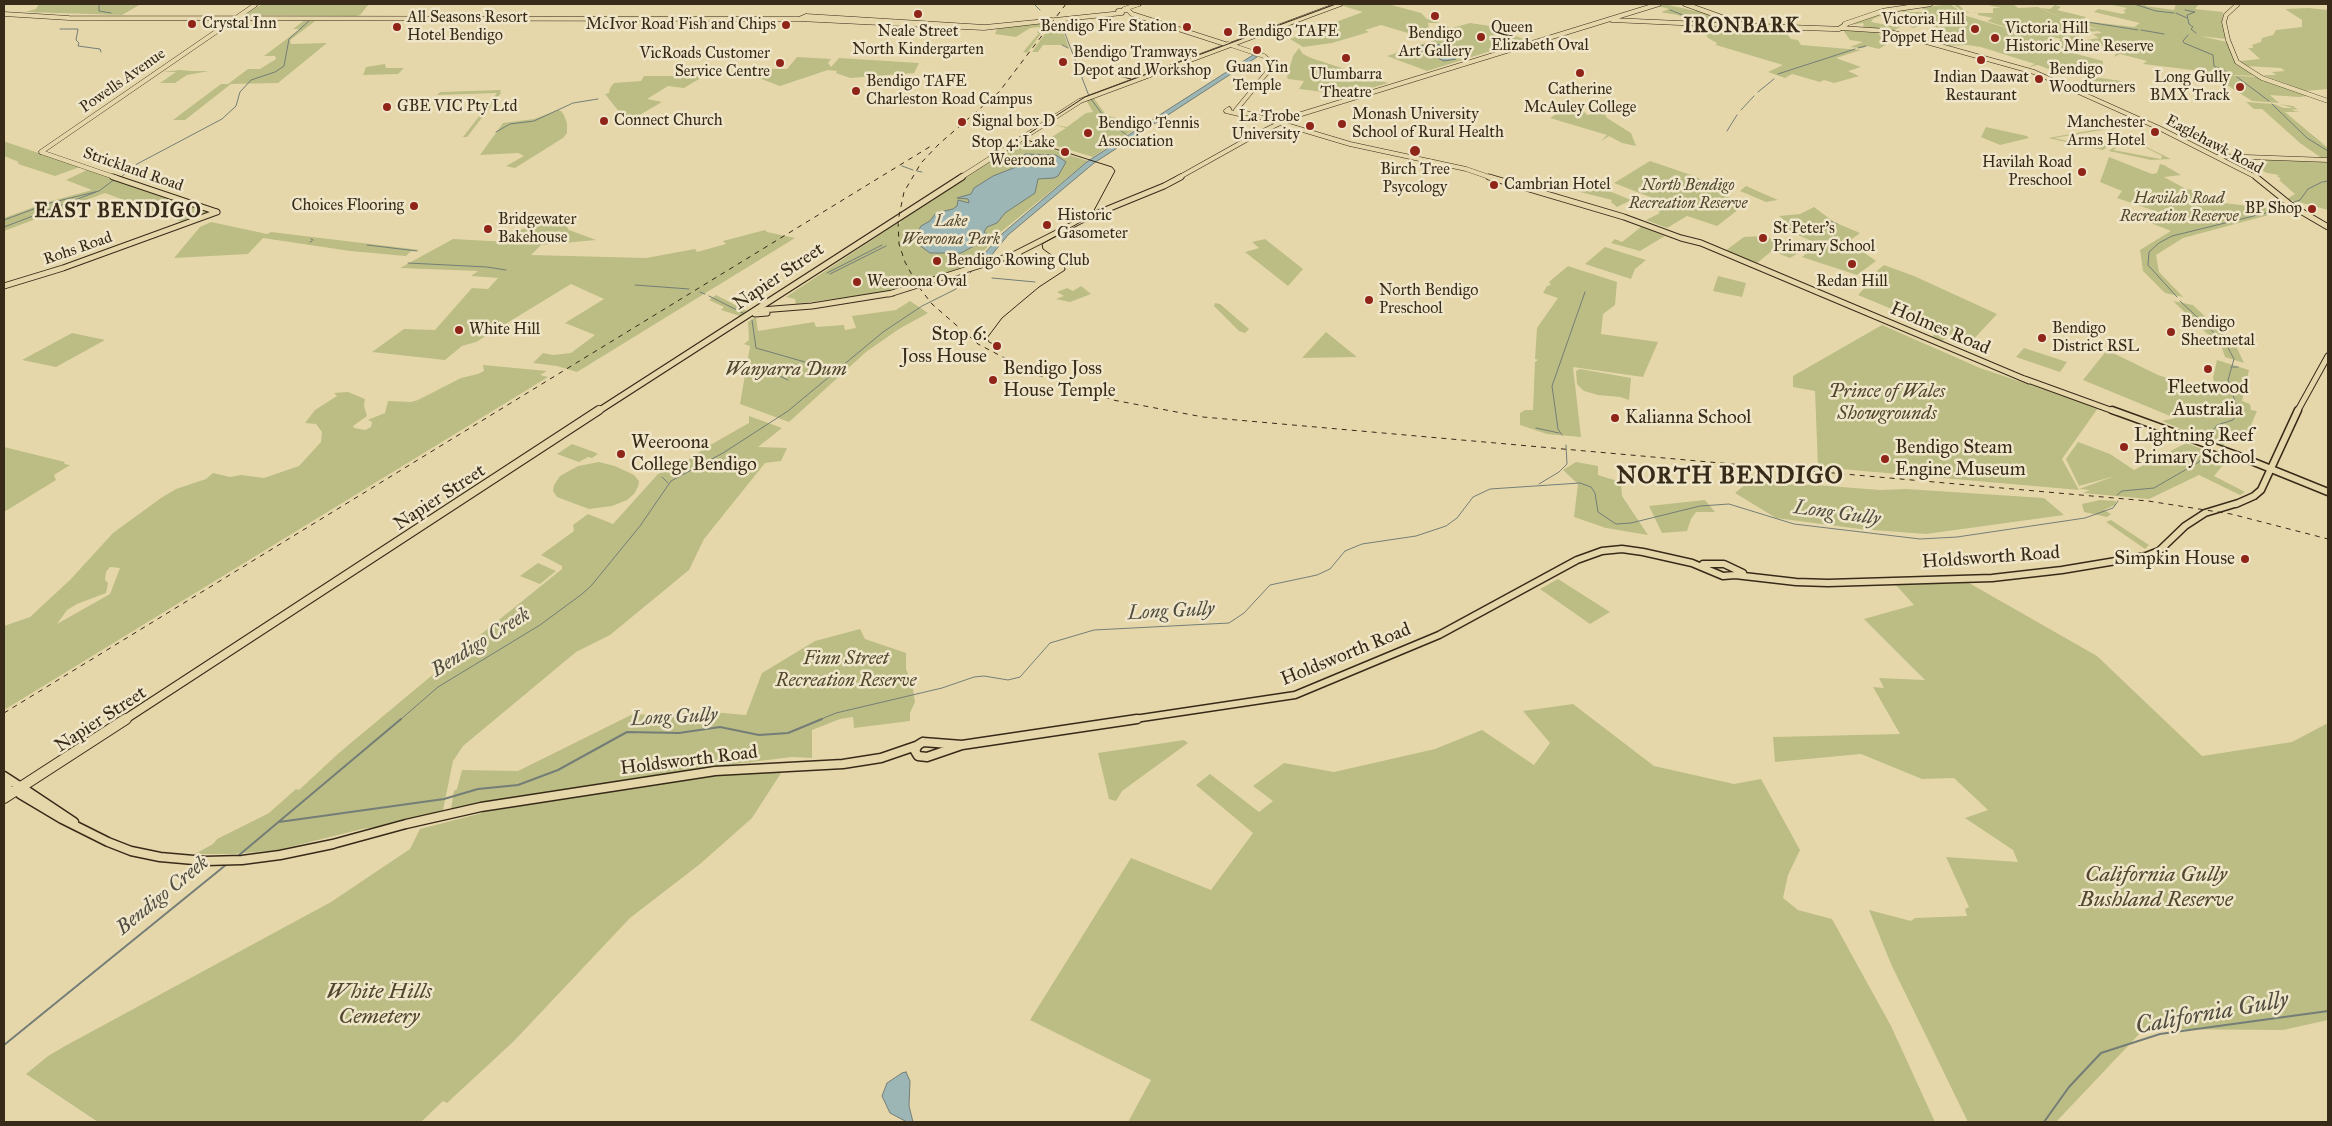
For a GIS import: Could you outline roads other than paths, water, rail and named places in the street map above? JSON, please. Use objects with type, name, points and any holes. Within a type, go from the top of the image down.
[{"type":"highway","points":[[1685,4],[1741,24],[1751,25]]},
{"type":"highway","points":[[1689,4],[1751,25]]},
{"type":"highway","points":[[1839,28],[1881,11],[1930,4]]},
{"type":"highway","name":"Napier Street","points":[[4,798],[21,790],[205,673],[492,485],[733,323],[874,234],[1071,105],[1089,95],[1335,5]]},
{"type":"highway","name":"Eaglehawk Road","points":[[1751,25],[1839,28]]},
{"type":"highway","name":"Eaglehawk Road","points":[[1794,27],[1839,28]]},
{"type":"highway","name":"Napier Street","points":[[695,350],[758,312],[838,257]]},
{"type":"highway","points":[[733,323],[758,312]]},
{"type":"highway","name":"Napier Street","points":[[4,804],[21,790],[149,704],[628,394]]},
{"type":"highway","points":[[463,500],[492,485]]},
{"type":"highway","points":[[302,604],[346,580]]},
{"type":"highway","points":[[280,619],[284,619],[321,597]]},
{"type":"highway","points":[[149,704],[198,674],[205,673]]},
{"type":"main road","name":"Powells Avenue","points":[[41,152],[256,4]]},
{"type":"main road","points":[[1122,12],[1139,4]]},
{"type":"main road","points":[[808,18],[992,27],[1122,12],[1144,4]]},
{"type":"main road","points":[[758,312],[889,294],[1015,254],[1037,246],[1094,215],[1167,184],[1276,124],[1307,111],[1654,4]]},
{"type":"main road","points":[[1619,18],[1648,6],[1660,4]]},
{"type":"main road","points":[[2236,5],[2225,18],[2228,40],[2237,62],[2259,76],[2328,101]]},
{"type":"main road","points":[[1128,11],[1165,25]]},
{"type":"main road","points":[[1122,12],[1259,56],[1271,63],[1235,111],[1226,111],[1240,102]]},
{"type":"main road","points":[[4,14],[51,18],[237,17]]},
{"type":"main road","points":[[110,17],[116,18]]},
{"type":"main road","points":[[51,18],[808,18],[992,27]]},
{"type":"main road","name":"Eaglehawk Road","points":[[1609,20],[1619,18],[1685,23]]},
{"type":"main road","name":"Eaglehawk Road","points":[[1600,20],[1741,24]]},
{"type":"main road","points":[[1347,99],[1456,64],[1609,20]]},
{"type":"main road","points":[[914,23],[923,25]]},
{"type":"main road","name":"Eaglehawk Road","points":[[1733,24],[1751,25]]},
{"type":"main road","points":[[1847,24],[1851,28]]},
{"type":"main road","points":[[954,25],[963,27]]},
{"type":"main road","name":"Eaglehawk Road","points":[[1839,28],[1890,32],[2030,71],[2215,156],[2255,178],[2287,205],[2328,229]]},
{"type":"main road","name":"Eaglehawk Road","points":[[1839,28],[1890,32]]},
{"type":"main road","points":[[1356,95],[1365,94]]},
{"type":"main road","name":"Holmes Road","points":[[1235,111],[1350,144],[1466,168],[1512,186],[1628,219],[1759,268],[1986,365],[2328,492]]},
{"type":"main road","name":"Strickland Road","points":[[41,152],[217,212]]},
{"type":"main road","points":[[2215,156],[2235,155],[2328,160]]},
{"type":"main road","points":[[2225,160],[2235,155]]},
{"type":"main road","name":"Eaglehawk Road","points":[[2215,156],[2258,178],[2287,205]]},
{"type":"main road","name":"Rohs Road","points":[[4,286],[70,266],[217,212]]},
{"type":"main road","name":"Holdsworth Road","points":[[1731,571],[1773,580],[1828,583],[1963,580],[2038,573],[2104,564],[2141,558],[2155,553],[2185,526],[2198,518],[2238,503],[2259,492],[2291,423],[2328,356]]},
{"type":"main road","name":"Holdsworth Road","points":[[932,754],[962,745],[1274,700],[1295,695],[1439,636],[1593,553],[1629,550],[1715,568]]},
{"type":"main road","points":[[1724,564],[1731,571],[1724,576],[1715,568],[1724,564]]},
{"type":"main road","points":[[923,742],[932,744],[935,750],[932,754],[923,757],[917,755],[914,751],[916,746],[923,742]]},
{"type":"main road","name":"Holdsworth Road","points":[[932,744],[962,745]]},
{"type":"main road","name":"Holdsworth Road","points":[[881,758],[916,746]]},
{"type":"main road","name":"Holdsworth Road","points":[[5,784],[21,790],[62,819],[108,842],[144,854],[205,861],[254,858],[329,845],[531,800],[722,770],[822,767],[881,758],[917,755]]},
{"type":"water","points":[[1429,44],[1440,45],[1446,53],[1456,59],[1444,61],[1415,48]]},
{"type":"water","points":[[1253,55],[1257,57],[1094,163],[1008,235],[990,257],[975,264],[1003,233],[1088,161]]},
{"type":"water","points":[[1026,154],[1056,155],[1066,162],[1058,176],[1038,179],[1035,193],[1005,213],[997,223],[987,227],[984,232],[987,234],[984,238],[985,240],[961,253],[930,253],[915,242],[915,237],[923,233],[919,230],[921,226],[930,221],[936,213],[953,209],[957,206],[958,200],[969,203],[968,199],[957,198],[971,194],[974,188],[993,176],[1021,165],[1015,162],[1014,159]]},
{"type":"water","points":[[906,1072],[910,1081],[909,1106],[913,1122],[907,1122],[890,1113],[882,1096],[887,1083]]},
{"type":"waterway","points":[[1034,4],[1040,10]]},
{"type":"waterway","points":[[2134,4],[2156,11],[2174,13]]},
{"type":"waterway","points":[[99,5],[99,11],[111,13]]},
{"type":"waterway","points":[[1670,10],[1688,17]]},
{"type":"waterway","name":"Long Gully","points":[[2185,10],[2195,12],[2187,15],[2189,24],[2193,27],[2191,29],[2196,33]]},
{"type":"waterway","points":[[2176,13],[2187,18]]},
{"type":"waterway","points":[[121,177],[137,164],[222,119],[236,106],[240,92],[251,80],[275,72],[284,66],[289,39],[310,20]]},
{"type":"waterway","points":[[1062,21],[1063,28]]},
{"type":"waterway","points":[[2087,22],[2138,30]]},
{"type":"waterway","points":[[60,29],[78,29],[76,40],[79,43],[78,46],[100,49],[101,52]]},
{"type":"waterway","points":[[2141,30],[2164,34]]},
{"type":"waterway","points":[[1064,31],[1089,96]]},
{"type":"waterway","name":"Long Gully","points":[[2188,35],[2183,41],[2184,43],[2213,55],[2214,66],[2233,75]]},
{"type":"waterway","points":[[1062,45],[1068,48]]},
{"type":"waterway","points":[[1858,48],[1866,46]]},
{"type":"waterway","points":[[1778,74],[1855,49]]},
{"type":"waterway","name":"Long Gully","points":[[2237,77],[2269,101]]},
{"type":"waterway","points":[[1758,92],[1774,79]]},
{"type":"waterway","points":[[1741,110],[1754,96]]},
{"type":"waterway","points":[[496,132],[510,124],[534,121],[573,103],[598,99]]},
{"type":"waterway","points":[[1091,99],[1105,118],[1128,136]]},
{"type":"waterway","name":"Long Gully","points":[[2272,104],[2307,138],[2328,151]]},
{"type":"waterway","points":[[1727,131],[1737,115]]},
{"type":"waterway","points":[[902,166],[913,170]]},
{"type":"waterway","points":[[917,171],[922,172]]},
{"type":"waterway","points":[[4,220],[50,203],[99,191],[115,179]]},
{"type":"waterway","name":"Long Gully","points":[[2323,182],[2328,181]]},
{"type":"waterway","name":"Long Gully","points":[[2291,203],[2300,200],[2308,189],[2322,182]]},
{"type":"waterway","points":[[4,227],[96,192]]},
{"type":"waterway","name":"Long Gully","points":[[2177,297],[2148,265],[2149,252],[2159,243],[2172,236],[2270,212],[2287,205]]},
{"type":"waterway","points":[[1828,220],[1837,224]]},
{"type":"waterway","points":[[367,245],[417,251]]},
{"type":"waterway","points":[[827,273],[882,245]]},
{"type":"waterway","points":[[830,274],[886,246]]},
{"type":"waterway","points":[[408,263],[487,267],[506,270]]},
{"type":"waterway","points":[[992,278],[1035,282]]},
{"type":"waterway","name":"Bendigo Creek","points":[[400,720],[438,687],[540,625],[582,594],[591,586],[640,526],[671,481],[723,453],[788,411],[883,332],[922,306],[956,289],[963,281]]},
{"type":"waterway","points":[[635,285],[689,289]]},
{"type":"waterway","points":[[700,292],[705,294]]},
{"type":"waterway","points":[[1562,435],[1558,429],[1552,386],[1585,292]]},
{"type":"waterway","points":[[709,296],[743,313]]},
{"type":"waterway","name":"Long Gully","points":[[2180,301],[2226,344],[2234,359],[2232,367]]},
{"type":"waterway","points":[[752,320],[756,348],[826,368]]},
{"type":"waterway","name":"Long Gully","points":[[2210,442],[2209,436],[2217,425],[2233,420],[2238,410],[2228,380],[2232,367]]},
{"type":"waterway","name":"Long Gully","points":[[2232,367],[2238,367]]},
{"type":"waterway","points":[[749,368],[773,373],[788,380]]},
{"type":"waterway","points":[[1536,428],[1559,433]]},
{"type":"waterway","points":[[1539,484],[1559,472],[1567,464],[1566,445]]},
{"type":"waterway","name":"Long Gully","points":[[2117,495],[2122,491],[2154,488],[2199,462],[2208,448]]},
{"type":"waterway","points":[[662,477],[668,483]]},
{"type":"waterway","name":"Long Gully","points":[[819,720],[836,713],[942,688],[974,677],[984,676],[1008,680],[1020,677],[1050,643],[1094,630],[1229,623],[1244,613],[1270,585],[1317,575],[1330,569],[1345,551],[1362,544],[1416,536],[1446,526],[1457,518],[1473,497],[1490,489],[1580,483],[1591,487],[1595,493],[1598,512],[1616,524],[1631,523],[1700,506],[1729,504],[1794,524],[1920,539],[1957,537],[2085,518],[2113,508],[2118,501]]},
{"type":"waterway","name":"Bendigo Creek","points":[[238,856],[401,719]]},
{"type":"waterway","name":"Long Gully","points":[[279,822],[444,799],[478,789],[518,785],[558,770],[627,732],[679,733],[720,727],[759,735],[788,733],[822,719]]},
{"type":"waterway","name":"Bendigo Creek","points":[[4,1045],[227,864]]},
{"type":"waterway","name":"California Gully","points":[[2044,1122],[2069,1087],[2101,1053],[2160,1034],[2328,1011]]},
{"type":"tram line","points":[[997,346],[989,342],[987,338],[1002,318],[1039,287],[1065,270],[1064,264],[1043,249],[1042,244],[1091,216],[1115,171],[1112,167],[1027,140],[1025,136],[1085,97],[1336,4]]},
{"type":"tram line","points":[[1082,67],[1131,79]]},
{"type":"railway","points":[[1066,4],[999,92],[939,144],[921,163],[904,192],[898,221],[899,244],[905,262],[918,286],[932,304],[978,344],[1037,375],[1113,400],[1203,417],[2148,501],[2231,514],[2328,539]]},
{"type":"railway","points":[[4,713],[931,146]]},
{"type":"place","name":"Neale Street North Kindergarten","points":[[918,14]]},
{"type":"place","name":"Bendigo Art Gallery","points":[[1435,16]]},
{"type":"place","name":"Crystal Inn","points":[[192,24]]},
{"type":"place","name":"McIvor Road Fish and Chips","points":[[786,25]]},
{"type":"place","name":"All Seasons Resort Hotel Bendigo","points":[[397,27]]},
{"type":"place","name":"Bendigo Fire Station","points":[[1187,27]]},
{"type":"place","name":"Victoria Hill Poppet Head","points":[[1975,29]]},
{"type":"place","name":"Bendigo TAFE","points":[[1228,32]]},
{"type":"place","name":"Queen Elizabeth Oval","points":[[1481,37]]},
{"type":"place","name":"Victoria Hill Historic Mine Reserve","points":[[1995,38]]},
{"type":"place","name":"Guan Yin Temple","points":[[1257,50]]},
{"type":"place","name":"Ulumbarra Theatre","points":[[1346,58]]},
{"type":"place","name":"Indian Daawat Restaurant","points":[[1981,60]]},
{"type":"place","name":"Bendigo Tramways Depot and Workshop","points":[[1063,62]]},
{"type":"place","name":"VicRoads Customer Service Centre","points":[[780,63]]},
{"type":"place","name":"Catherine McAuley College","points":[[1580,73]]},
{"type":"place","name":"Bendigo Woodturners","points":[[2039,79]]},
{"type":"place","name":"Long Gully BMX Track","points":[[2240,87]]},
{"type":"place","name":"Bendigo TAFE Charleston Road Campus","points":[[856,91]]},
{"type":"place","name":"GBE VIC Pty Ltd","points":[[387,107]]},
{"type":"place","name":"Connect Church","points":[[604,121]]},
{"type":"place","name":"Signal box D","points":[[962,122]]},
{"type":"place","name":"Monash University School of Rural Health","points":[[1342,124]]},
{"type":"place","name":"La Trobe University","points":[[1310,126]]},
{"type":"place","name":"Manchester Arms Hotel","points":[[2155,132]]},
{"type":"place","name":"Bendigo Tennis Association","points":[[1088,133]]},
{"type":"place","name":"Birch Tree Psycology","points":[[1415,151]]},
{"type":"place","name":"Stop 4: Lake Weeroona","points":[[1065,152]]},
{"type":"place","name":"Havilah Road Preschool","points":[[2082,172]]},
{"type":"place","name":"Cambrian Hotel","points":[[1494,185]]},
{"type":"place","name":"Choices Flooring","points":[[414,206]]},
{"type":"place","name":"BP Shop","points":[[2312,209]]},
{"type":"place","name":"Historic Gasometer","points":[[1047,225]]},
{"type":"place","name":"Bridgewater Bakehouse","points":[[488,229]]},
{"type":"place","name":"St Peter's Primary School","points":[[1763,238]]},
{"type":"place","name":"Bendigo Rowing Club","points":[[937,261]]},
{"type":"place","name":"Redan Hill","points":[[1852,264]]},
{"type":"place","name":"Weeroona Oval","points":[[857,282]]},
{"type":"place","name":"North Bendigo Preschool","points":[[1369,300]]},
{"type":"place","name":"White Hill","points":[[459,330]]},
{"type":"place","name":"Bendigo Sheetmetal","points":[[2171,332]]},
{"type":"place","name":"Bendigo District RSL","points":[[2042,338]]},
{"type":"place","name":"Stop 6: Joss House","points":[[997,346]]},
{"type":"place","name":"Fleetwood Australia","points":[[2208,369]]},
{"type":"place","name":"Bendigo Joss House Temple","points":[[993,380]]},
{"type":"place","name":"Kalianna School","points":[[1615,418]]},
{"type":"place","name":"Lightning Reef Primary School","points":[[2124,447]]},
{"type":"place","name":"Weeroona College Bendigo","points":[[621,454]]},
{"type":"place","name":"Bendigo Steam Engine Museum","points":[[1885,459]]},
{"type":"place","name":"Simpkin House","points":[[2245,559]]},
{"type":"district","name":"IRONBARK","points":[[1742,27]]},
{"type":"district","name":"EAST BENDIGO","points":[[118,212]]},
{"type":"district","name":"NORTH BENDIGO","points":[[1730,477]]},
{"type":"park label","name":"North Bendigo Recreation Reserve","points":[[1688,195]]},
{"type":"park label","name":"Havilah Road Recreation Reserve","points":[[2179,208]]},
{"type":"park label","name":"Lake Weeroona Park","points":[[951,231]]},
{"type":"park label","name":"Wanyarra Dum","points":[[786,370]]},
{"type":"park label","name":"Prince of Wales Showgrounds","points":[[1887,403]]},
{"type":"park label","name":"Finn Street Recreation Reserve","points":[[846,670]]},
{"type":"park label","name":"California Gully Bushland Reserve","points":[[2156,888]]},
{"type":"park label","name":"White Hills Cemetery","points":[[379,1006]]}]
